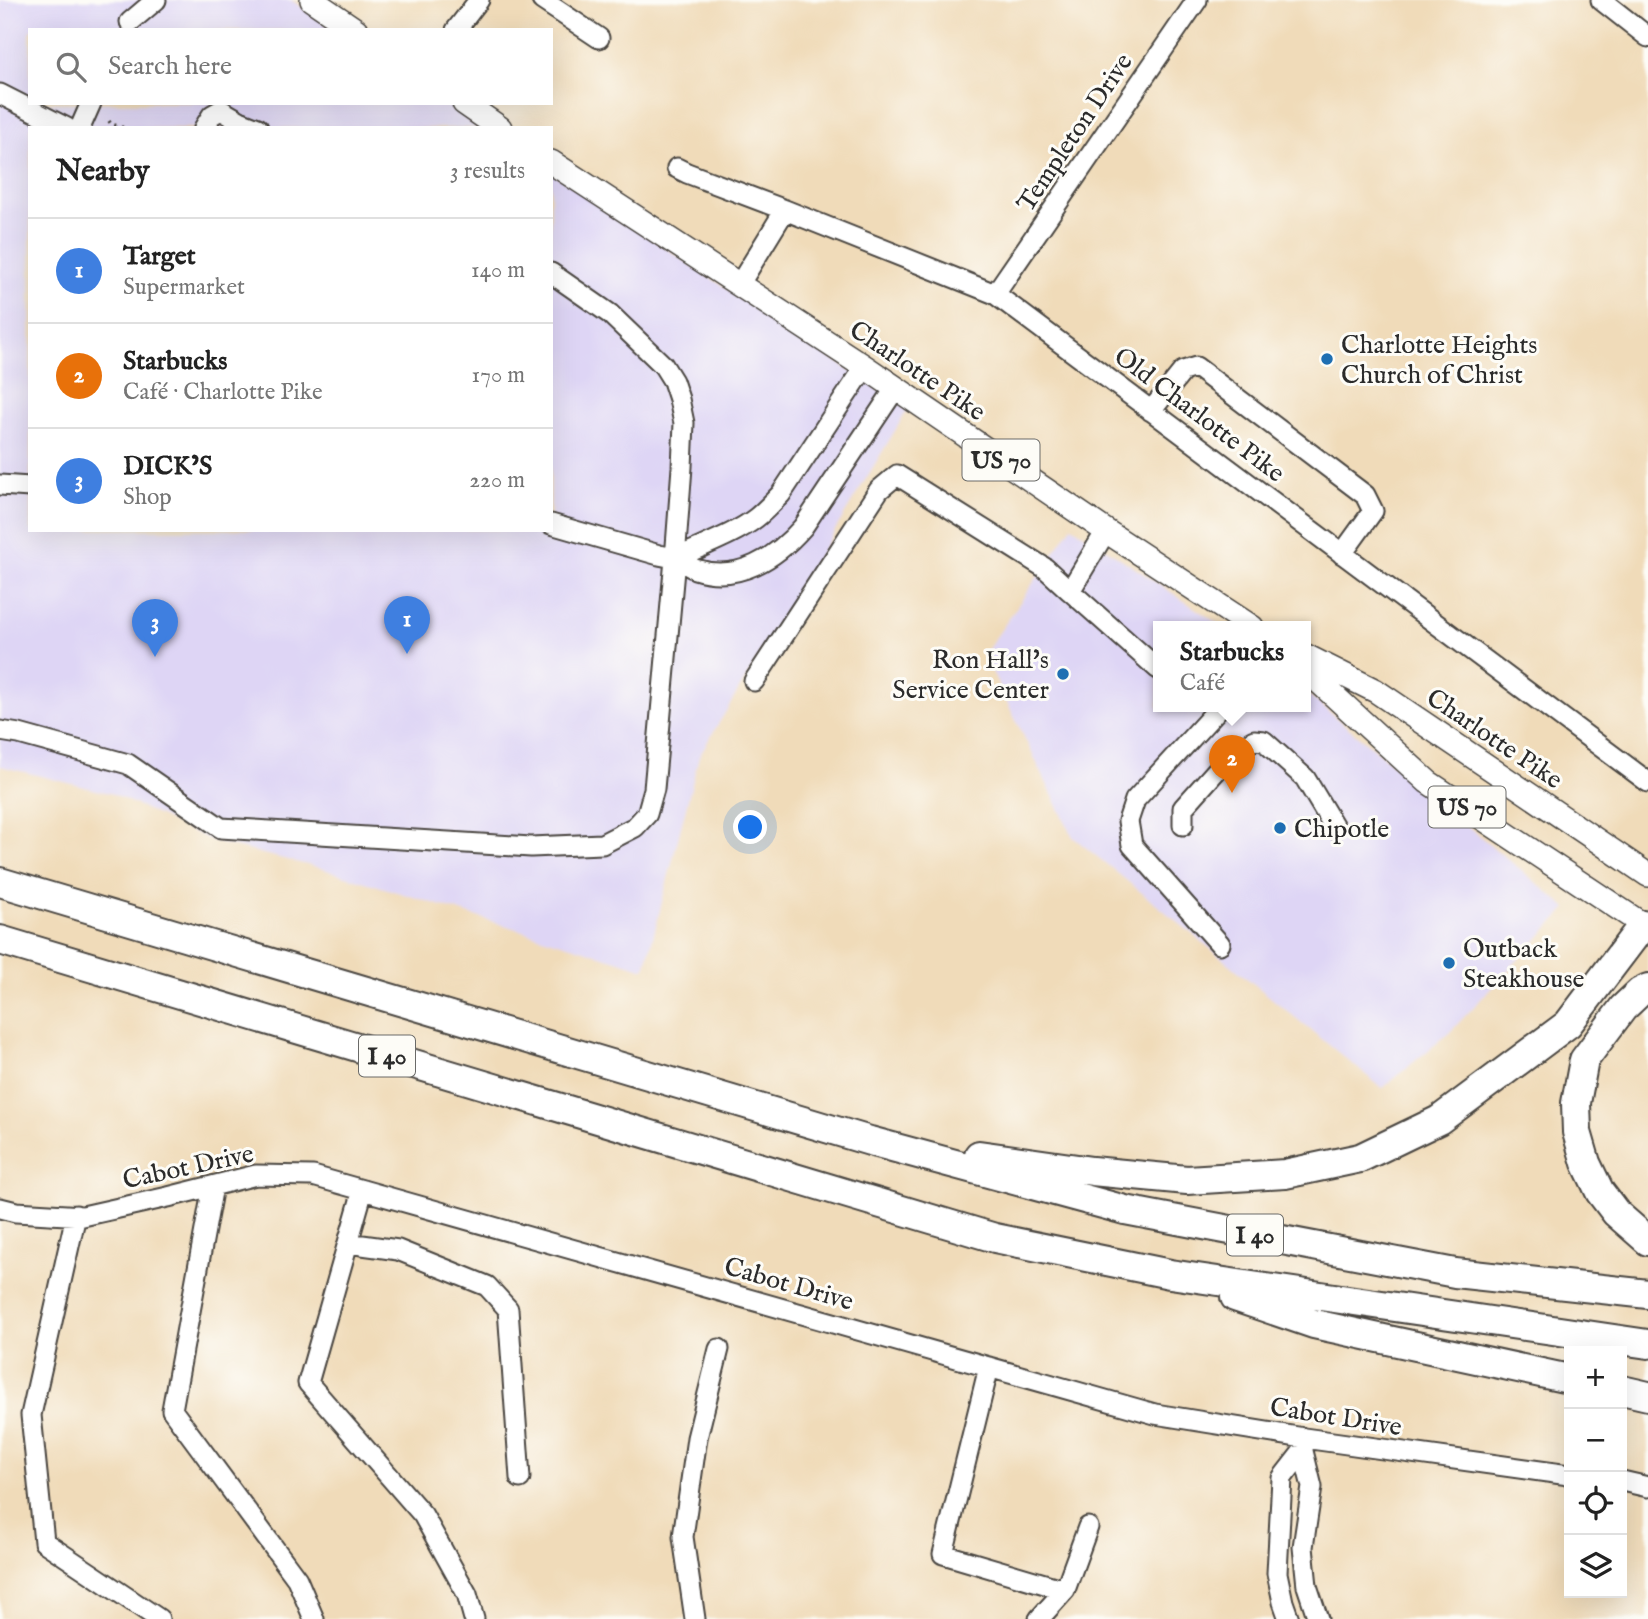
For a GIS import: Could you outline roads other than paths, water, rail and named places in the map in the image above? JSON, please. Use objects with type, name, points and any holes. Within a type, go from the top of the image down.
[{"type":"highway","name":"I 40","points":[[0,882],[870,1141],[1138,1213],[1455,1273],[1648,1294]]},
{"type":"highway","points":[[870,1141],[1092,1171],[1187,1180],[1285,1174],[1360,1158],[1439,1120],[1568,1024],[1646,924]]},
{"type":"highway","name":"I 40","points":[[0,940],[996,1238],[1170,1275],[1648,1344]]},
{"type":"highway","points":[[1648,988],[1623,1008],[1584,1060],[1576,1103],[1577,1132],[1586,1163],[1600,1192],[1616,1213],[1648,1241]]},
{"type":"highway","points":[[1170,1275],[1314,1324],[1564,1378]]},
{"type":"highway","points":[[1627,1391],[1648,1396]]},
{"type":"main road","points":[[312,0],[353,28]]},
{"type":"main road","points":[[467,105],[497,126]]},
{"type":"main road","name":"Charlotte Pike","points":[[553,163],[865,367],[1243,621]]},
{"type":"main road","name":"Charlotte Pike","points":[[1311,658],[1376,691],[1648,875]]},
{"type":"main road","name":"US 70","points":[[1311,675],[1428,782],[1646,924]]},
{"type":"street","points":[[128,26],[133,0]]},
{"type":"street","points":[[128,26],[156,0]]},
{"type":"street","points":[[457,28],[478,0]]},
{"type":"street","points":[[542,0],[599,38]]},
{"type":"street","name":"Templeton Drive","points":[[995,294],[1197,0]]},
{"type":"street","points":[[1601,0],[1648,37]]},
{"type":"street","points":[[0,94],[63,126]]},
{"type":"street","points":[[81,126],[91,105]]},
{"type":"street","points":[[205,126],[212,115],[221,110],[253,126]]},
{"type":"street","name":"Old Charlotte Pike","points":[[677,167],[995,294],[1648,782]]},
{"type":"street","points":[[739,285],[785,210]]},
{"type":"street","points":[[0,731],[128,764],[220,828],[531,847],[602,844],[635,827],[647,814],[654,789],[676,559],[684,423],[673,381],[663,365],[610,314],[553,274]]},
{"type":"street","points":[[676,559],[739,529],[769,506],[788,483],[865,367]]},
{"type":"street","points":[[1151,411],[1183,371],[1196,367],[1365,495],[1373,511],[1342,554]]},
{"type":"street","points":[[553,525],[676,559],[696,569],[723,573],[755,566],[788,544],[803,527],[895,389]]},
{"type":"street","points":[[754,681],[879,490],[897,475],[1045,568],[1153,665]]},
{"type":"street","points":[[0,485],[28,487]]},
{"type":"street","points":[[1070,591],[1107,531]]},
{"type":"street","points":[[1210,712],[1135,800],[1128,821],[1132,845],[1220,944]]},
{"type":"street","points":[[1184,825],[1183,808],[1233,752],[1254,740],[1264,741],[1306,778],[1335,828]]},
{"type":"street","name":"Cabot Drive","points":[[0,1208],[16,1212],[76,1215],[95,1213],[256,1175],[313,1176],[1156,1414],[1304,1445],[1564,1474]]},
{"type":"street","points":[[213,1186],[172,1410],[298,1579],[314,1619]]},
{"type":"street","points":[[363,1190],[308,1383],[423,1515],[467,1594],[474,1619]]},
{"type":"street","points":[[76,1215],[32,1415],[44,1542],[159,1619]]},
{"type":"street","points":[[348,1243],[398,1250],[487,1286],[508,1309],[520,1478]]},
{"type":"street","points":[[695,1619],[683,1537],[697,1438],[719,1349]]},
{"type":"street","points":[[989,1367],[943,1554],[1065,1590]]},
{"type":"street","points":[[1289,1619],[1277,1573],[1282,1478],[1304,1445]]},
{"type":"street","points":[[1304,1445],[1312,1487],[1303,1547],[1307,1586],[1318,1619]]},
{"type":"street","points":[[1627,1482],[1648,1487]]},
{"type":"street","points":[[1039,1619],[1065,1590],[1088,1527]]},
{"type":"place","name":"Charlotte Heights Church of Christ","points":[[1327,359]]},
{"type":"place","name":"Target","points":[[407,654]]},
{"type":"place","name":"DICK’S","points":[[155,657]]},
{"type":"place","name":"Ron Hall's Service Center","points":[[1063,674]]},
{"type":"place","name":"Starbucks","points":[[1232,793]]},
{"type":"place","name":"Chipotle","points":[[1280,828]]},
{"type":"place","name":"Outback Steakhouse","points":[[1449,963]]}]
